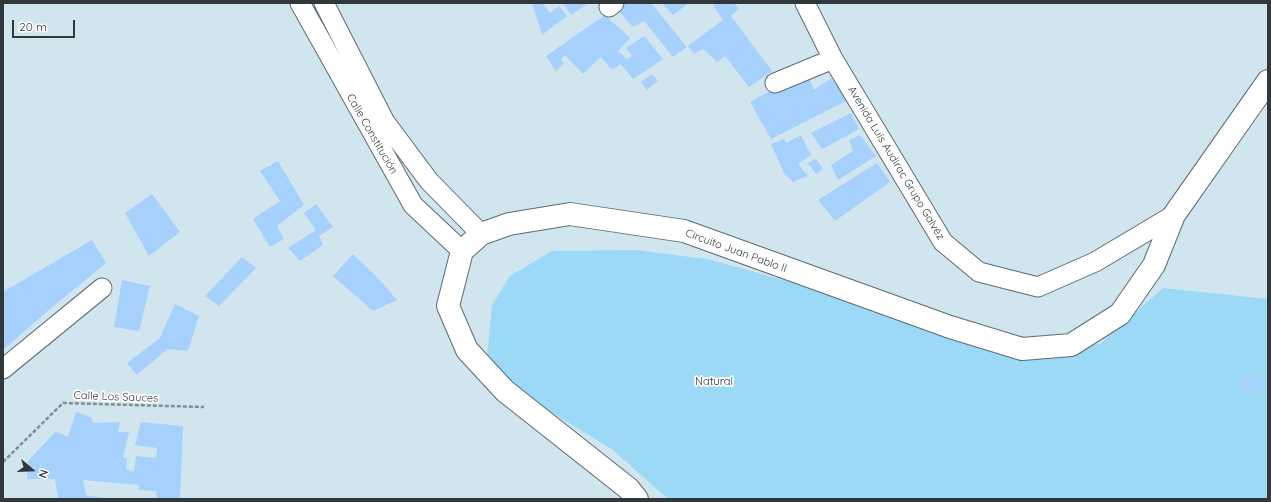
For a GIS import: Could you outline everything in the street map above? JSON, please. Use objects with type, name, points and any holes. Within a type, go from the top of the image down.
[{"type":"main road","name":"Circuito Juan Pablo ll","points":[[462,251],[480,234],[509,224],[570,214],[684,231],[950,327],[1022,349],[1071,345],[1120,314],[1154,265],[1174,215],[1268,81]]},
{"type":"main road","points":[[462,251],[448,306],[467,350],[505,392],[629,489],[637,499]]},
{"type":"street","name":"Calle Constitución","points":[[300,3],[413,205],[462,251]]},
{"type":"street","name":"Calle Constitución","points":[[324,3],[385,122],[430,181],[480,234]]},
{"type":"street","name":"Avenida Luís Audirac Grupo Galvéz","points":[[805,3],[833,59],[944,242],[980,272],[1038,287],[1096,262],[1174,215]]},
{"type":"street","points":[[775,83],[833,59]]},
{"type":"street","points":[[3,369],[102,288]]},
{"type":"path","name":"Calle Los Sauces","points":[[3,462],[63,403],[204,407]]},
{"type":"green space","name":"Natural","points":[[635,250],[707,259],[857,300],[995,351],[1100,344],[1163,288],[1268,299],[1268,499],[668,499],[613,450],[502,382],[487,358],[492,305],[510,276],[552,251]]},
{"type":"building","points":[[532,3],[542,3],[550,13],[559,6],[567,16],[542,35]]},
{"type":"building","points":[[563,3],[589,3],[571,15]]},
{"type":"building","points":[[621,3],[651,3],[687,47],[673,57],[644,21],[633,27],[615,7]]},
{"type":"building","points":[[662,3],[689,3],[673,15]]},
{"type":"building","points":[[716,3],[734,3],[739,9],[731,16],[772,71],[749,87],[725,56],[717,62],[703,49],[694,54],[688,46],[723,20],[713,5]]},
{"type":"building","points":[[605,15],[630,38],[618,51],[627,59],[632,56],[626,48],[644,36],[663,59],[633,79],[621,64],[612,70],[601,57],[583,74],[565,55],[561,59],[564,64],[556,71],[546,56]]},
{"type":"building","points":[[806,71],[814,90],[831,78],[848,100],[771,139],[750,102]]},
{"type":"building","points":[[652,74],[658,81],[647,90],[641,82]]},
{"type":"building","points":[[851,113],[859,129],[822,149],[811,133]]},
{"type":"building","points":[[801,135],[811,155],[798,164],[808,176],[793,182],[784,173],[771,144],[784,139],[786,143]]},
{"type":"building","points":[[860,135],[876,156],[838,180],[831,165],[853,151],[849,140]]},
{"type":"building","points":[[816,159],[823,169],[816,174],[808,163]]},
{"type":"building","points":[[278,161],[304,205],[277,226],[284,239],[270,247],[253,219],[280,201],[260,171]]},
{"type":"building","points":[[877,163],[890,182],[835,221],[818,200]]},
{"type":"building","points":[[152,194],[180,232],[149,256],[125,213]]},
{"type":"building","points":[[316,204],[333,227],[319,236],[323,245],[300,261],[288,248],[316,230],[304,213]]},
{"type":"building","points":[[92,240],[106,263],[3,350],[3,292]]},
{"type":"building","points":[[353,254],[379,279],[397,300],[373,311],[333,276]]},
{"type":"building","points":[[242,257],[256,268],[219,306],[205,296]]},
{"type":"building","points":[[122,280],[150,286],[139,331],[114,327]]},
{"type":"building","points":[[175,304],[199,316],[188,351],[168,349],[137,375],[127,363],[160,338]]},
{"type":"building","points":[[1240,378],[1263,378],[1262,390],[1242,390]]},
{"type":"building","points":[[76,412],[91,417],[93,423],[120,422],[118,432],[129,432],[123,458],[127,458],[126,469],[134,472],[136,456],[156,458],[157,448],[135,445],[141,422],[183,426],[180,499],[157,499],[156,491],[139,490],[139,485],[83,480],[86,495],[110,499],[58,499],[55,479],[27,479],[28,461],[56,431],[68,437]]}]
